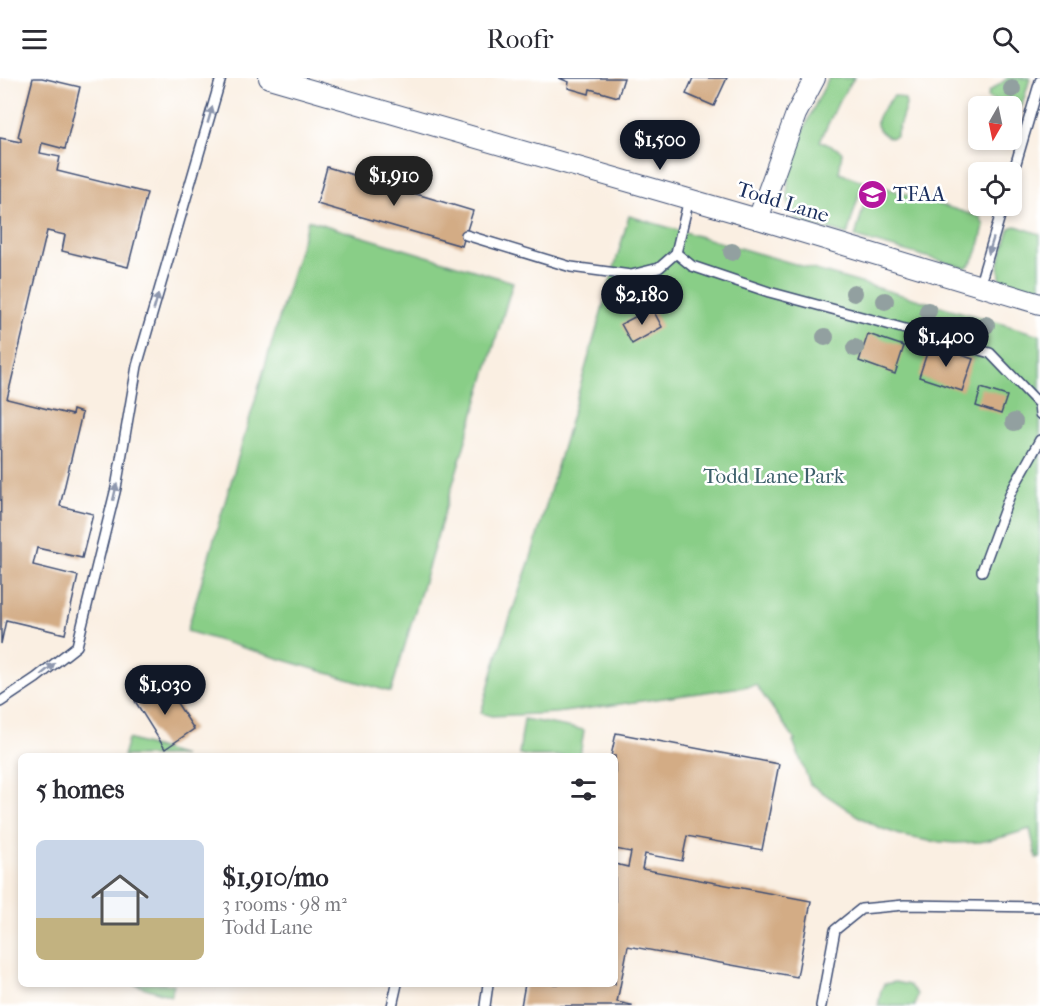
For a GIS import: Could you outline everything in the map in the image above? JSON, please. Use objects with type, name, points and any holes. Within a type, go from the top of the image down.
[{"type":"street","name":"Todd Lane","points":[[269,78],[758,219],[1040,304]]},
{"type":"street","points":[[758,219],[796,114],[815,78]]},
{"type":"lane","points":[[0,702],[77,646],[116,488],[137,366],[221,78]]},
{"type":"lane","points":[[1016,162],[1040,81]]},
{"type":"lane","points":[[466,235],[572,267],[631,275],[659,268],[676,253],[689,199]]},
{"type":"lane","points":[[979,287],[1000,216]]},
{"type":"lane","points":[[676,253],[692,266],[769,292],[990,353],[1039,401],[1040,414]]},
{"type":"lane","points":[[982,571],[1011,492],[1040,440]]},
{"type":"lane","points":[[820,1006],[835,930],[861,909],[904,906],[1040,907]]},
{"type":"lane","points":[[392,1006],[397,987]]},
{"type":"lane","points":[[485,1006],[488,987]]},
{"type":"green space","points":[[829,78],[854,78],[839,101],[820,141],[842,153],[839,173],[863,181],[847,235],[797,220],[789,206],[790,170],[796,149]]},
{"type":"green space","points":[[1008,78],[1030,78],[1022,106],[1022,96],[988,96],[989,92]]},
{"type":"green space","points":[[894,96],[905,99],[906,105],[896,136],[890,138],[882,133],[877,123],[880,112]]},
{"type":"green space","points":[[870,183],[968,213],[968,216],[980,217],[984,226],[978,249],[966,268],[855,237]]},
{"type":"green space","name":"Todd Lane Park","points":[[629,216],[1040,335],[1040,858],[1037,859],[1030,829],[980,842],[929,841],[903,836],[880,828],[856,815],[810,784],[793,741],[795,740],[756,685],[556,713],[492,716],[481,713],[498,653],[532,554]]},
{"type":"green space","points":[[308,220],[513,282],[391,692],[187,631]]},
{"type":"green space","points":[[1016,226],[1040,234],[1040,290],[1000,279],[999,262],[1009,230]]},
{"type":"green space","points":[[524,719],[584,730],[580,753],[519,753]]},
{"type":"green space","points":[[128,739],[174,753],[124,753]]},
{"type":"green space","points":[[895,982],[909,985],[917,994],[915,1006],[878,1006],[884,984]]},
{"type":"green space","points":[[142,987],[173,987],[171,996]]},
{"type":"building","points":[[33,78],[80,87],[65,149],[42,143],[40,153],[60,157],[57,171],[147,193],[128,267],[62,251],[65,235],[47,231],[7,399],[72,415],[73,410],[82,413],[60,506],[93,514],[82,558],[37,548],[33,565],[78,576],[65,634],[6,620],[1,644],[0,138],[21,142],[18,137]]},
{"type":"building","points":[[559,78],[624,78],[618,97],[590,89],[589,94],[568,88],[569,82]]},
{"type":"building","points":[[693,78],[727,78],[714,106],[686,94]]},
{"type":"building","points":[[327,167],[473,211],[462,246],[317,204]]},
{"type":"building","points":[[652,308],[662,327],[632,344],[621,324]]},
{"type":"building","points":[[868,334],[904,346],[895,374],[859,361]]},
{"type":"building","points":[[930,344],[973,359],[962,391],[919,377]]},
{"type":"building","points":[[981,388],[1007,396],[1001,414],[976,406]]},
{"type":"building","points":[[164,683],[194,729],[165,749],[135,701]]},
{"type":"building","points":[[616,733],[779,764],[762,850],[687,836],[682,861],[645,854],[642,869],[811,901],[797,977],[628,946],[617,1002],[632,1006],[521,1006],[524,987],[618,987],[618,865],[628,867],[631,852],[618,850],[618,753],[612,753]]},
{"type":"place","name":"TFAA","points":[[872,194]]}]
